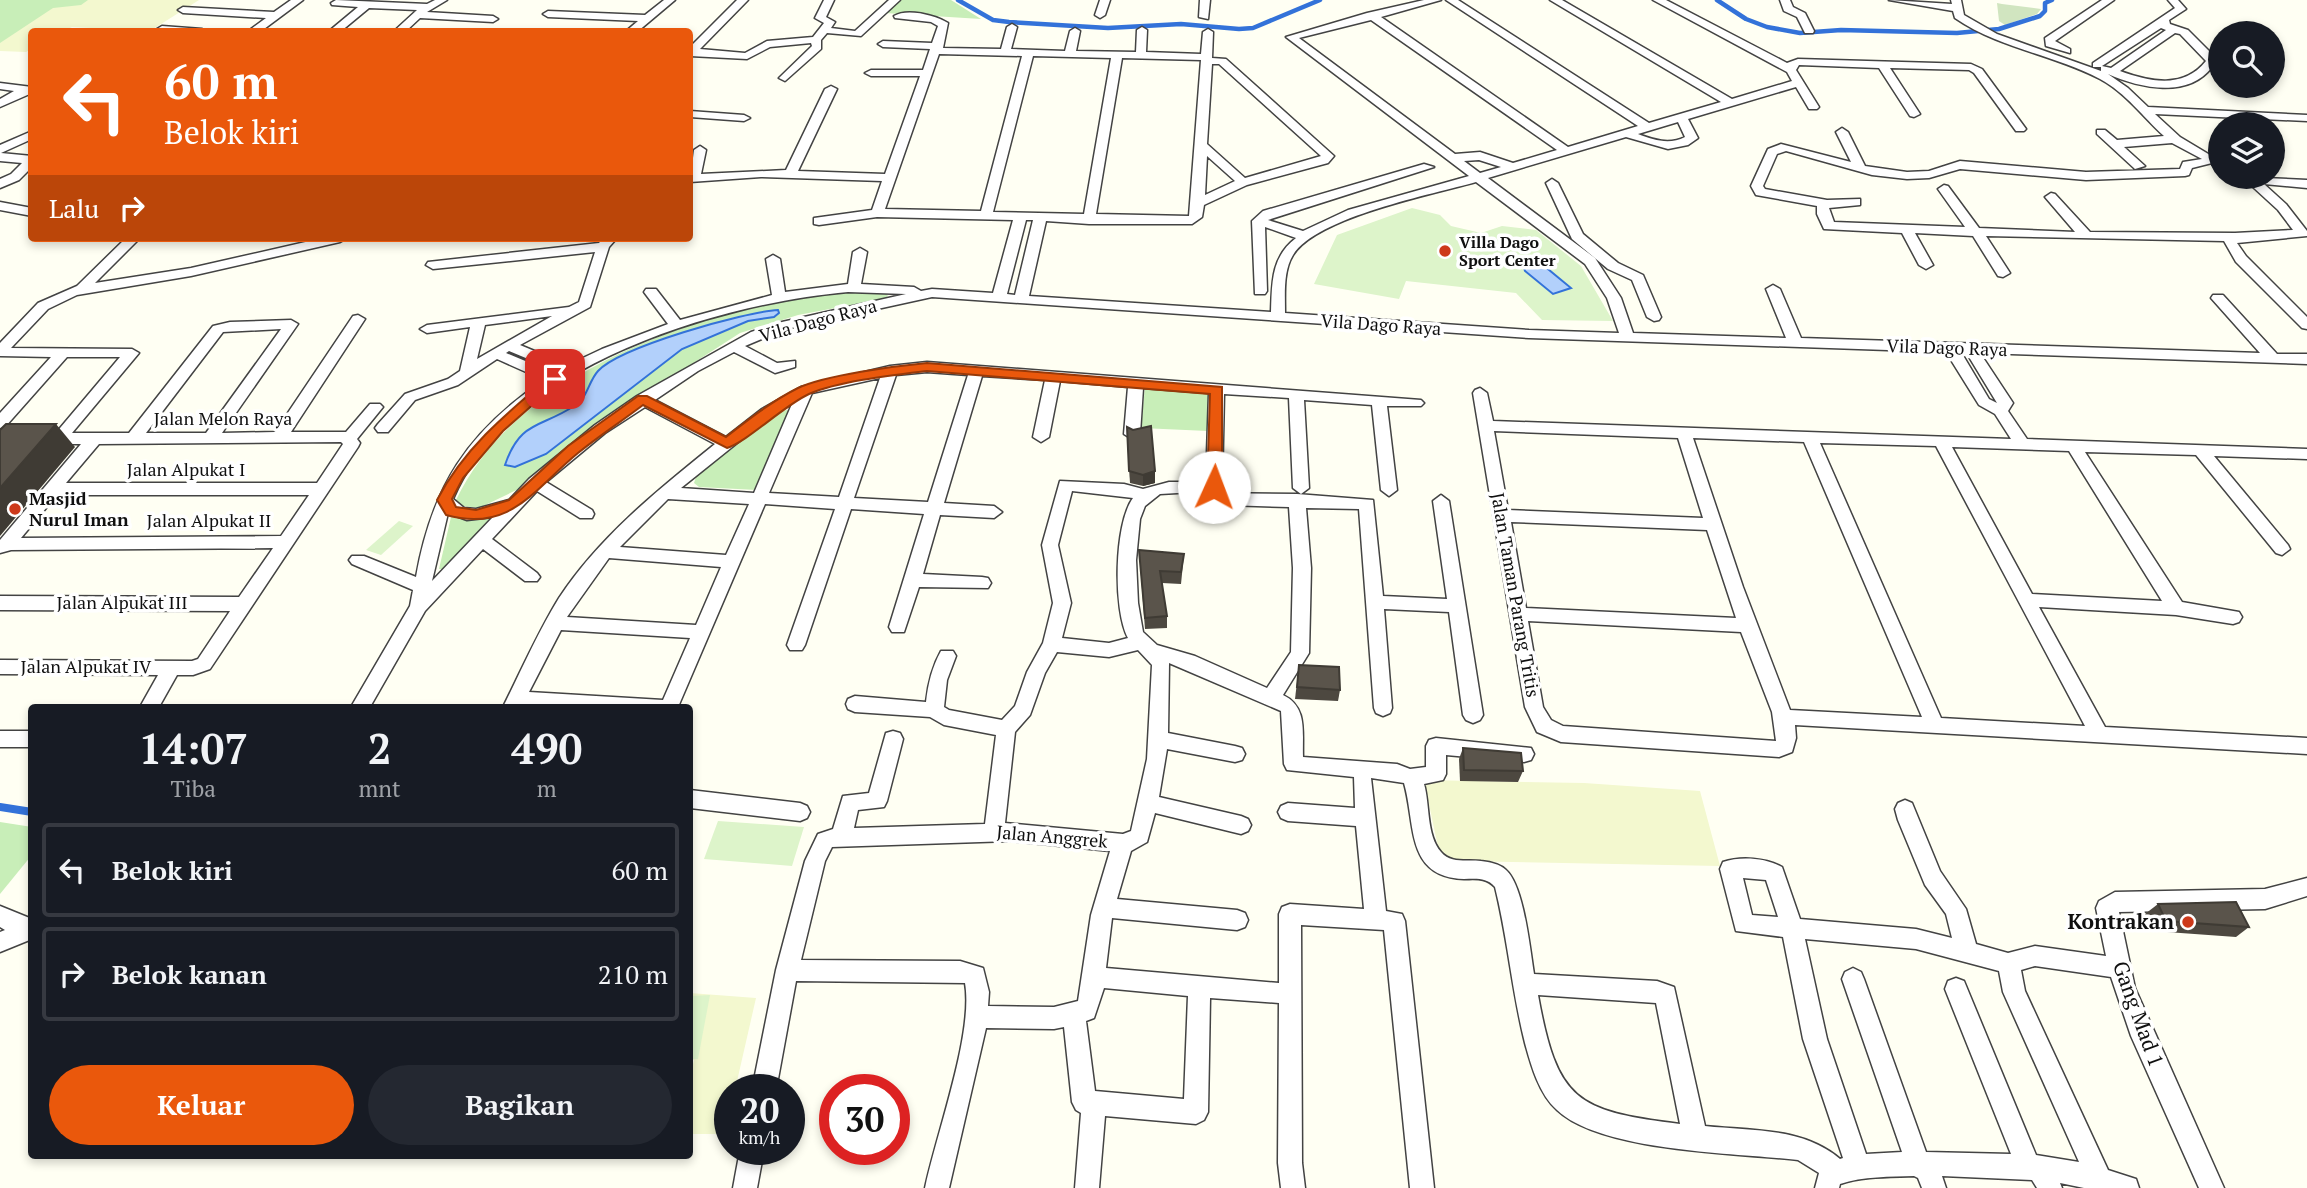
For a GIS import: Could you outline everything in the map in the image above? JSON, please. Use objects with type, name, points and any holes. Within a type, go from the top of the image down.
[{"type":"street","points":[[257,28],[298,0]]},
{"type":"street","points":[[402,28],[427,7],[442,0]]},
{"type":"street","points":[[635,28],[670,0]]},
{"type":"street","points":[[693,50],[743,0]]},
{"type":"street","points":[[693,53],[747,56],[767,44],[816,40],[830,22],[820,18],[829,0]]},
{"type":"street","points":[[825,30],[858,34],[895,0]]},
{"type":"street","points":[[1100,15],[1105,0]]},
{"type":"street","points":[[1204,17],[1205,0]]},
{"type":"street","points":[[1436,0],[1291,37],[1450,158],[1613,266],[1638,278],[1654,317]]},
{"type":"street","points":[[1451,0],[1649,128]]},
{"type":"street","points":[[1555,0],[1729,102]]},
{"type":"street","points":[[1658,0],[1791,70],[1813,107]]},
{"type":"street","points":[[1785,0],[1788,9],[1801,15],[1810,31]]},
{"type":"street","points":[[1894,0],[1956,4],[1959,16],[1981,35],[2112,72],[2177,85],[2194,80],[2208,80]]},
{"type":"street","points":[[2109,0],[2048,43],[2095,66],[2147,110],[2175,139],[2208,157]]},
{"type":"street","points":[[2169,26],[2164,19],[2181,9],[2173,0]]},
{"type":"street","points":[[336,3],[427,7]]},
{"type":"street","points":[[337,28],[367,5]]},
{"type":"street","points":[[183,10],[275,15]]},
{"type":"street","points":[[548,14],[647,18]]},
{"type":"street","points":[[417,15],[493,19]]},
{"type":"street","points":[[1371,15],[1566,151]]},
{"type":"street","points":[[877,213],[938,49],[943,22],[899,16]]},
{"type":"street","points":[[2095,66],[2160,24],[2184,32],[2208,56]]},
{"type":"street","points":[[2112,72],[2169,26]]},
{"type":"street","points":[[1004,53],[1012,27]]},
{"type":"street","points":[[1141,55],[1142,30]]},
{"type":"street","points":[[1070,53],[1075,31]]},
{"type":"street","points":[[819,221],[877,213],[1186,222],[1196,217],[1198,203],[1208,32]]},
{"type":"street","points":[[785,78],[817,47],[816,40]]},
{"type":"street","points":[[883,44],[1004,53],[1141,55],[1222,61],[1327,153],[1324,160],[1242,182],[1198,203]]},
{"type":"street","points":[[986,216],[1028,54]]},
{"type":"street","points":[[1089,220],[1117,55]]},
{"type":"street","points":[[1791,70],[1792,64],[1798,62],[1971,66],[1978,71],[2020,129]]},
{"type":"street","points":[[1882,64],[1914,114]]},
{"type":"street","points":[[2194,80],[2208,64]]},
{"type":"street","points":[[871,73],[928,73]]},
{"type":"street","points":[[1278,318],[1282,265],[1290,248],[1304,236],[1338,219],[1799,83]]},
{"type":"street","points":[[0,86],[28,89]]},
{"type":"street","points":[[790,174],[831,89]]},
{"type":"street","points":[[0,104],[28,90]]},
{"type":"street","points":[[2147,110],[2307,118]]},
{"type":"street","points":[[693,114],[744,118]]},
{"type":"street","points":[[1628,134],[1651,143],[1683,144],[1692,138],[1682,118]]},
{"type":"street","points":[[1842,132],[1859,166]]},
{"type":"street","points":[[2101,132],[2139,166]]},
{"type":"street","points":[[0,150],[28,136]]},
{"type":"street","points":[[2114,144],[2175,139]]},
{"type":"street","points":[[1200,144],[1242,182]]},
{"type":"street","points":[[1856,202],[1827,204],[1760,192],[1756,187],[1772,152],[1785,147],[1859,166],[1910,175],[1936,173],[1949,166],[1960,165],[2086,176],[2185,172],[2187,165],[2208,163]]},
{"type":"street","points":[[693,174],[700,150]]},
{"type":"street","points":[[1450,158],[1480,156],[1513,167]]},
{"type":"street","points":[[0,157],[28,160]]},
{"type":"street","points":[[15,177],[28,163]]},
{"type":"street","points":[[1258,221],[1268,214],[1428,167]]},
{"type":"street","points":[[693,177],[790,174],[890,178]]},
{"type":"street","points":[[0,184],[15,177],[28,176]]},
{"type":"street","points":[[2285,182],[2307,184]]},
{"type":"street","points":[[1552,184],[1570,237],[1606,284],[1621,315],[1628,338]]},
{"type":"street","points":[[1944,189],[1977,232],[2003,273]]},
{"type":"street","points":[[1827,204],[1823,206],[1823,214],[1829,226],[2086,236],[2303,235],[2302,230],[2262,189]]},
{"type":"street","points":[[2051,197],[2086,236]]},
{"type":"street","points":[[0,206],[28,211]]},
{"type":"street","points":[[999,298],[1020,217]]},
{"type":"street","points":[[1021,300],[1040,218]]},
{"type":"street","points":[[1258,221],[1304,236]]},
{"type":"street","points":[[1258,221],[1260,291]]},
{"type":"street","points":[[1906,229],[1926,265]]},
{"type":"street","points":[[2235,237],[2231,242],[2241,259],[2307,325]]},
{"type":"street","points":[[83,288],[129,242]]},
{"type":"street","points":[[262,256],[269,242]]},
{"type":"street","points":[[0,351],[43,306],[83,288],[191,272],[323,242]]},
{"type":"street","points":[[532,254],[536,242]]},
{"type":"street","points":[[383,428],[410,397],[466,375],[502,349],[581,308],[588,301],[607,243],[433,265]]},
{"type":"street","points":[[854,288],[860,252]]},
{"type":"street","points":[[773,259],[779,297]]},
{"type":"street","points":[[444,500],[457,475],[474,453],[532,396],[555,379],[597,356],[677,326],[812,290],[854,288],[932,293]]},
{"type":"street","points":[[1773,289],[1796,344]]},
{"type":"street","points":[[651,292],[677,326]]},
{"type":"street","name":"Vila Dago Raya","points":[[362,704],[419,607],[514,504],[573,450],[648,396],[733,346],[782,326],[932,293],[1278,318],[1628,338],[2307,359]]},
{"type":"street","points":[[2218,298],[2273,358]]},
{"type":"street","points":[[427,329],[581,308]]},
{"type":"street","points":[[280,437],[358,319]]},
{"type":"street","points":[[466,375],[478,323]]},
{"type":"street","points":[[133,439],[218,329],[230,326],[292,326],[210,438]]},
{"type":"street","points":[[733,346],[775,368],[790,365]]},
{"type":"street","points":[[1950,347],[1984,402],[2000,411],[2023,445]]},
{"type":"street","points":[[1970,348],[2005,404],[2000,411]]},
{"type":"street","points":[[502,349],[569,371]]},
{"type":"street","points":[[502,349],[555,379]]},
{"type":"street","points":[[0,351],[129,352],[133,355],[58,440]]},
{"type":"street","points":[[0,423],[64,351]]},
{"type":"street","points":[[551,704],[514,703],[566,603],[605,552],[664,493],[767,412],[806,390],[890,371],[927,367],[1416,403]]},
{"type":"street","points":[[796,645],[890,371]]},
{"type":"street","points":[[898,627],[976,371]]},
{"type":"street","points":[[1041,437],[1053,377]]},
{"type":"street","points":[[1132,434],[1136,384]]},
{"type":"street","points":[[669,704],[806,390]]},
{"type":"street","points":[[1143,495],[1160,490],[1214,487],[1217,390]]},
{"type":"street","name":"Jalan Taman Parang Tritis","points":[[1480,393],[1534,707],[1544,726],[1561,734],[1779,749],[1785,746],[1787,739],[1783,717],[1746,625],[1684,433]]},
{"type":"street","points":[[648,396],[732,440]]},
{"type":"street","points":[[1271,698],[1300,653],[1302,568],[1296,396]]},
{"type":"street","points":[[1379,402],[1389,490]]},
{"type":"street","name":"Jalan Alpukat IV","points":[[0,667],[192,668],[204,664],[375,407]]},
{"type":"street","points":[[1486,426],[2307,454]]},
{"type":"street","name":"Jalan Melon Raya","points":[[3,447],[20,440],[280,437],[350,441]]},
{"type":"street","points":[[1810,438],[1935,725]]},
{"type":"street","points":[[3,548],[93,440]]},
{"type":"street","points":[[1941,442],[2098,732]]},
{"type":"street","points":[[2074,447],[2176,608]]},
{"type":"street","points":[[2200,450],[2282,549]]},
{"type":"street","points":[[535,483],[586,514]]},
{"type":"street","points":[[994,832],[1006,729],[1023,710],[1036,672],[1052,644],[1062,603],[1050,545],[1066,485],[1124,490],[1143,495],[1299,494],[1367,504],[1382,708]]},
{"type":"street","name":"Jalan Alpukat I","points":[[52,489],[321,489]]},
{"type":"street","points":[[664,493],[994,512]]},
{"type":"street","name":"Jalan Anggrek","points":[[842,836],[994,832],[1123,843],[1132,842],[1140,836],[1149,803],[1158,739],[1161,665],[1133,628],[1128,561],[1134,509],[1143,495]]},
{"type":"street","name":"Vila Dago Raya","points":[[444,500],[452,511],[476,516],[514,504]]},
{"type":"street","name":"Vila Dago Raya","points":[[419,607],[444,500]]},
{"type":"street","points":[[1441,501],[1473,715]]},
{"type":"street","points":[[1502,516],[1713,524]]},
{"type":"street","points":[[481,539],[531,577]]},
{"type":"street","name":"Jalan Alpukat II","points":[[3,548],[285,542]]},
{"type":"street","points":[[605,552],[730,561]]},
{"type":"street","points":[[358,560],[422,587]]},
{"type":"street","points":[[913,580],[982,583]]},
{"type":"street","points":[[2028,600],[2176,608],[2233,617]]},
{"type":"street","points":[[1374,602],[1457,606]]},
{"type":"street","name":"Jalan Alpukat III","points":[[0,603],[243,604]]},
{"type":"street","points":[[1518,614],[1746,625]]},
{"type":"street","points":[[555,623],[700,632]]},
{"type":"street","points":[[1052,644],[1109,650],[1147,647],[1179,657],[1271,698],[1292,710],[1294,764],[1397,772],[1410,776],[1436,774],[1436,746],[1524,754]]},
{"type":"street","points":[[934,710],[938,680],[947,656]]},
{"type":"street","points":[[151,704],[172,668]]},
{"type":"street","points":[[855,704],[934,710],[944,717],[1006,729]]},
{"type":"street","points":[[1783,717],[2098,732],[2307,746]]},
{"type":"street","points":[[0,738],[28,739]]},
{"type":"street","points":[[767,1074],[787,970],[820,848],[828,839],[842,836],[850,802],[877,801],[893,739]]},
{"type":"street","points":[[1158,739],[1235,754]]},
{"type":"street","points":[[1410,776],[1428,848],[1434,860],[1447,868],[1494,872],[1503,880],[1542,1059],[1566,1103],[1578,1112],[1608,1122],[1695,1137],[1800,1148],[1819,1157],[1840,1175],[2040,1175],[2100,1181],[2127,1188]]},
{"type":"street","points":[[1362,781],[1376,920]]},
{"type":"street","points":[[693,799],[800,812]]},
{"type":"street","points":[[1149,803],[1241,825]]},
{"type":"street","points":[[1905,809],[1922,858],[1938,883],[1945,903],[1955,909],[1967,952]]},
{"type":"street","points":[[1288,812],[1366,818]]},
{"type":"street","points":[[976,1017],[1047,1018],[1074,1015],[1088,1007],[1104,907],[1123,843]]},
{"type":"street","name":"Gang Mad 1","points":[[2212,1188],[2143,1037],[2119,968],[2107,908],[2115,902],[2264,900],[2307,887]]},
{"type":"street","points":[[1104,907],[1237,920]]},
{"type":"street","points":[[1293,1188],[1290,1163],[1290,914],[1394,921],[1422,1188]]},
{"type":"street","points":[[0,916],[28,928]]},
{"type":"street","points":[[1840,1175],[1831,1093],[1815,1039],[1792,928],[1916,939],[2008,963],[2035,956],[2119,968]]},
{"type":"street","points":[[0,942],[28,930]]},
{"type":"street","points":[[2008,963],[2014,992],[2100,1181]]},
{"type":"street","points":[[787,970],[968,972],[978,981],[976,1017],[954,1124],[937,1188]]},
{"type":"street","points":[[1094,977],[1276,993]]},
{"type":"street","points":[[1853,979],[1926,1173]]},
{"type":"street","points":[[1524,984],[1657,992],[1666,995],[1695,1137]]},
{"type":"street","points":[[1074,1015],[1084,1102],[1196,1112],[1199,986]]},
{"type":"street","points":[[1956,989],[2040,1175]]},
{"type":"street","points":[[1087,1188],[1094,1104]]},
{"type":"street","points":[[745,1188],[749,1165]]},
{"type":"green space","points":[[0,0],[199,0],[155,28],[28,28],[28,51],[0,51]]},
{"type":"green space","points":[[0,0],[88,0],[81,5],[53,8],[0,43]]},
{"type":"green space","points":[[898,0],[951,0],[981,19],[885,13]]},
{"type":"green space","points":[[1997,3],[2041,9],[2037,14],[2005,25],[1999,21]]},
{"type":"green space","name":"Villa Dago Sport Center","points":[[1412,208],[1440,215],[1451,226],[1481,233],[1502,226],[1536,230],[1581,266],[1613,321],[1542,320],[1516,293],[1406,281],[1399,299],[1314,284],[1337,235]]},
{"type":"green space","points":[[884,291],[888,296],[883,299],[798,315],[740,333],[588,431],[527,485],[479,508],[463,506],[456,500],[479,461],[509,428],[544,398],[582,373],[624,352],[710,319],[768,303],[817,295]]},
{"type":"green space","points":[[1145,387],[1211,392],[1208,431],[1141,428]]},
{"type":"green space","points":[[777,412],[792,412],[757,490],[699,487],[694,483],[697,474]]},
{"type":"green space","points":[[494,516],[444,569],[439,569],[451,517],[474,520]]},
{"type":"green space","points":[[399,521],[413,526],[381,555],[366,550]]},
{"type":"green space","points":[[1424,780],[1584,783],[1700,791],[1720,866],[1457,861],[1439,852]]},
{"type":"green space","points":[[718,821],[804,827],[792,866],[704,859]]},
{"type":"green space","points":[[0,822],[28,826],[28,860],[0,894]]},
{"type":"green space","points":[[693,993],[756,998],[739,1074],[714,1074],[714,1134],[693,1134]]},
{"type":"green space","points":[[710,995],[698,1059],[693,1059],[693,996]]},
{"type":"water","points":[[1528,261],[1543,265],[1571,288],[1553,294],[1525,271],[1523,265]]},
{"type":"water","points":[[778,310],[779,313],[774,317],[748,321],[682,349],[546,454],[515,467],[505,465],[517,440],[525,432],[579,403],[598,371],[611,362],[684,332]]},
{"type":"building","points":[[6,424],[56,424],[0,488],[0,430]]},
{"type":"building","points":[[1151,426],[1155,471],[1143,475],[1129,471],[1127,427],[1133,430]]},
{"type":"building","points":[[1139,550],[1184,554],[1181,572],[1160,571],[1167,616],[1145,618]]},
{"type":"building","points":[[1299,665],[1339,667],[1340,690],[1297,687]]},
{"type":"building","points":[[1463,748],[1521,753],[1523,771],[1464,770]]},
{"type":"building","points":[[2236,902],[2249,927],[2166,921],[2158,904]]},
{"type":"waterway","points":[[958,0],[993,20],[1009,22],[1108,28],[1181,24],[1239,29],[1253,28],[1320,0]]},
{"type":"waterway","points":[[1717,0],[1746,19],[1767,27],[1800,33],[1841,30],[1957,33],[1999,29],[2040,16],[2045,11],[2045,3],[2052,0]]},
{"type":"waterway","points":[[0,807],[28,811]]},
{"type":"place","name":"Villa Dago Sport Center","points":[[1445,251]]},
{"type":"place","name":"Masjid Nurul Iman","points":[[15,509]]},
{"type":"place","name":"Kontrakan","points":[[2188,922]]},
{"type":"route","points":[[555,379],[532,396],[474,453],[457,475],[444,500],[452,511],[476,516],[514,504],[573,450],[642,399],[727,444],[767,412],[806,390],[890,371],[927,367],[1217,390],[1214,487]]}]
